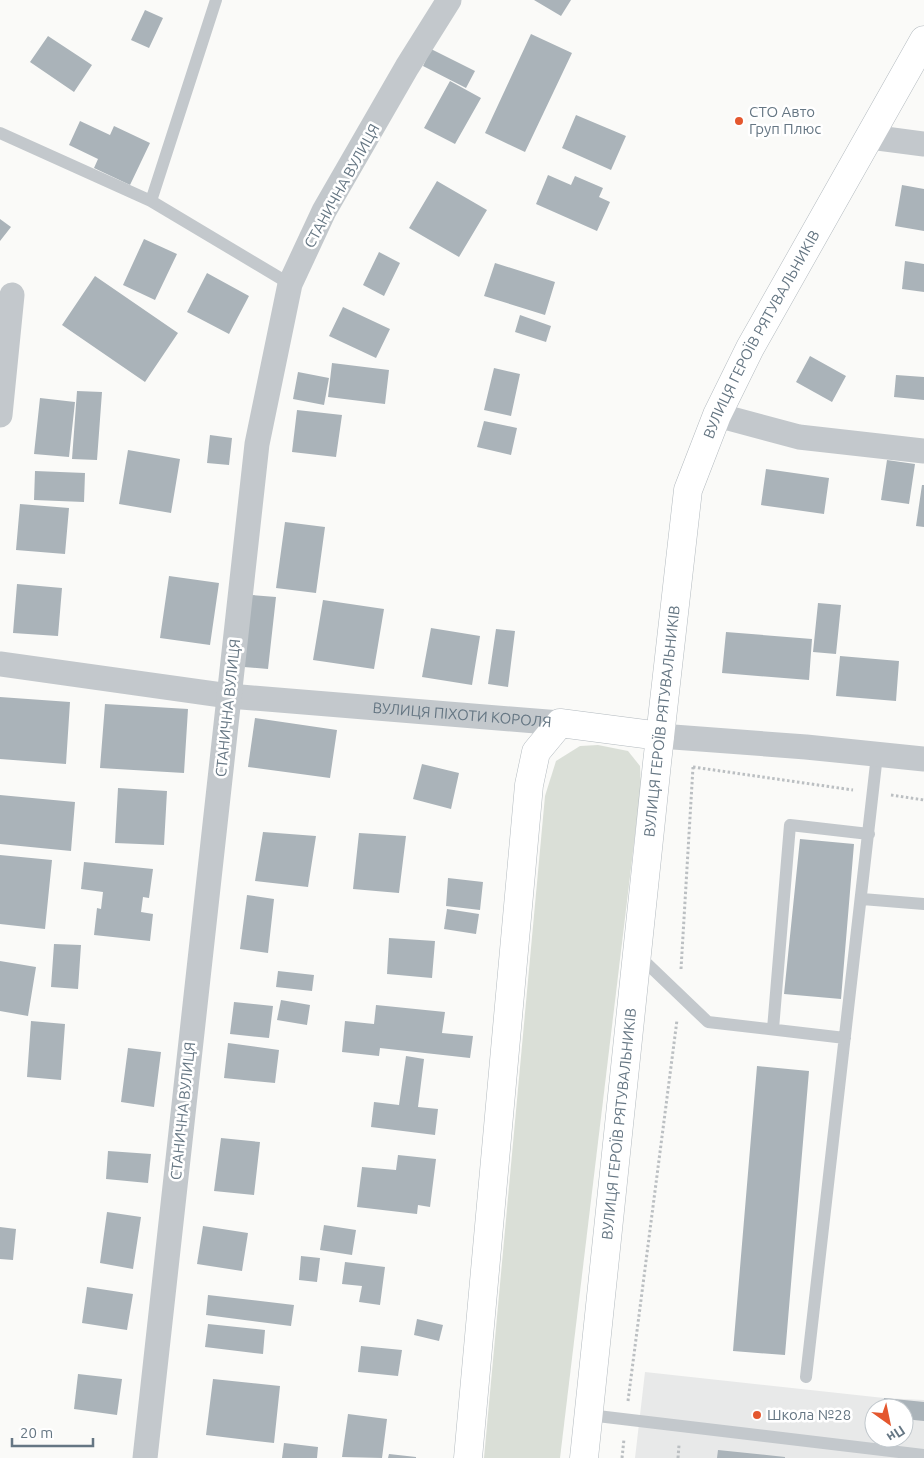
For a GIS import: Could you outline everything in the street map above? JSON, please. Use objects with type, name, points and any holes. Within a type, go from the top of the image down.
[{"type":"main road","name":"ВУЛИЦЯ ГЕРОЇВ РЯТУВАЛЬНИКІВ","points":[[584,1458],[660,736],[688,490],[717,415],[750,348],[924,40]]},
{"type":"main road","name":"ВУЛИЦЯ ПІХОТИ КОРОЛЯ","points":[[560,723],[660,736]]},
{"type":"main road","points":[[468,1458],[529,785],[536,752],[560,723]]},
{"type":"street","name":"СТАНИЧНА ВУЛИЦЯ","points":[[145,1458],[257,444],[290,284],[324,211],[407,67],[449,0]]},
{"type":"street","points":[[870,137],[924,144]]},
{"type":"street","points":[[0,415],[6,290]]},
{"type":"street","points":[[717,415],[799,437],[924,451]]},
{"type":"street","name":"ВУЛИЦЯ ПІХОТИ КОРОЛЯ","points":[[0,664],[229,696],[560,723]]},
{"type":"street","name":"ВУЛИЦЯ ПІХОТИ КОРОЛЯ","points":[[660,736],[806,747],[924,759]]},
{"type":"lane","points":[[152,202],[216,0]]},
{"type":"lane","points":[[0,133],[152,202],[290,284]]},
{"type":"lane","points":[[806,1378],[877,755]]},
{"type":"lane","points":[[773,1030],[790,825],[869,834]]},
{"type":"lane","points":[[862,899],[924,904]]},
{"type":"lane","points":[[637,955],[708,1022],[846,1038]]},
{"type":"lane","points":[[589,1415],[924,1455]]},
{"type":"path","points":[[622,1458],[680,995],[693,768],[924,800]]},
{"type":"shaded area","points":[[598,745],[628,751],[640,766],[641,785],[560,1458],[484,1458],[545,796],[556,761],[580,746]]},
{"type":"shaded area","name":"Школа №28","points":[[645,1372],[884,1398],[864,1398],[864,1448],[914,1448],[914,1400],[924,1400],[924,1458],[635,1458]]},
{"type":"building","points":[[534,0],[571,0],[561,16]]},
{"type":"building","points":[[145,10],[163,18],[149,48],[131,40]]},
{"type":"building","points":[[531,34],[572,53],[525,152],[485,133]]},
{"type":"building","points":[[48,36],[92,65],[74,92],[30,62]]},
{"type":"building","points":[[431,49],[475,71],[466,88],[423,66]]},
{"type":"building","points":[[450,81],[481,98],[455,144],[424,128]]},
{"type":"building","points":[[576,115],[626,136],[611,170],[562,148]]},
{"type":"building","points":[[80,121],[110,135],[114,126],[150,143],[130,185],[94,168],[98,159],[69,145]]},
{"type":"building","points":[[548,175],[571,185],[575,176],[603,188],[599,197],[610,202],[597,231],[536,204]]},
{"type":"building","points":[[437,181],[487,210],[459,257],[409,228]]},
{"type":"building","points":[[902,185],[924,189],[924,231],[895,226]]},
{"type":"building","points":[[0,219],[11,227],[0,241]]},
{"type":"building","points":[[144,239],[177,254],[155,300],[123,285]]},
{"type":"building","points":[[379,252],[400,263],[384,296],[363,285]]},
{"type":"building","points":[[905,261],[924,264],[924,292],[902,289]]},
{"type":"building","points":[[495,263],[555,282],[545,315],[484,296]]},
{"type":"building","points":[[207,273],[249,296],[229,334],[187,312]]},
{"type":"building","points":[[95,276],[178,333],[145,382],[62,325]]},
{"type":"building","points":[[343,307],[390,329],[376,358],[329,336]]},
{"type":"building","points":[[520,315],[551,326],[546,342],[515,332]]},
{"type":"building","points":[[810,356],[846,376],[832,402],[796,382]]},
{"type":"building","points":[[332,363],[389,370],[385,404],[328,397]]},
{"type":"building","points":[[494,368],[520,374],[511,416],[484,410]]},
{"type":"building","points":[[298,372],[329,378],[324,405],[293,399]]},
{"type":"building","points":[[896,375],[924,377],[924,400],[894,397]]},
{"type":"building","points":[[77,391],[102,392],[97,460],[72,459]]},
{"type":"building","points":[[40,398],[75,402],[69,457],[34,454]]},
{"type":"building","points":[[297,410],[342,415],[336,457],[292,452]]},
{"type":"building","points":[[484,421],[517,428],[511,455],[477,447]]},
{"type":"building","points":[[210,435],[232,438],[229,465],[207,463]]},
{"type":"building","points":[[128,450],[180,459],[171,513],[119,504]]},
{"type":"building","points":[[887,460],[915,464],[909,504],[881,500]]},
{"type":"building","points":[[766,469],[829,478],[824,514],[761,505]]},
{"type":"building","points":[[35,471],[85,473],[84,502],[34,500]]},
{"type":"building","points":[[922,485],[924,485],[924,527],[916,526]]},
{"type":"building","points":[[20,504],[69,508],[65,554],[16,550]]},
{"type":"building","points":[[285,522],[325,527],[316,593],[276,588]]},
{"type":"building","points":[[169,576],[219,583],[210,645],[160,638]]},
{"type":"building","points":[[17,584],[62,588],[58,636],[13,633]]},
{"type":"building","points":[[252,595],[276,597],[268,669],[244,667]]},
{"type":"building","points":[[323,600],[384,609],[374,669],[313,660]]},
{"type":"building","points":[[818,603],[841,605],[836,654],[813,652]]},
{"type":"building","points":[[431,628],[480,636],[472,685],[422,677]]},
{"type":"building","points":[[496,629],[515,631],[508,687],[488,684]]},
{"type":"building","points":[[726,632],[812,639],[809,680],[722,673]]},
{"type":"building","points":[[840,656],[899,661],[896,701],[836,696]]},
{"type":"building","points":[[0,697],[70,702],[66,764],[0,759]]},
{"type":"building","points":[[105,704],[188,709],[184,773],[100,768]]},
{"type":"building","points":[[255,718],[337,730],[330,778],[248,767]]},
{"type":"building","points":[[422,764],[459,773],[451,809],[413,799]]},
{"type":"building","points":[[118,788],[167,791],[164,845],[115,843]]},
{"type":"building","points":[[0,795],[75,802],[71,851],[0,844]]},
{"type":"building","points":[[263,832],[316,836],[308,887],[255,881]]},
{"type":"building","points":[[359,833],[406,836],[399,893],[353,889]]},
{"type":"building","points":[[800,839],[854,844],[841,999],[784,994]]},
{"type":"building","points":[[0,855],[52,860],[45,929],[0,924]]},
{"type":"building","points":[[84,862],[153,869],[149,898],[143,897],[141,912],[153,914],[150,941],[94,935],[97,908],[101,909],[103,892],[81,889]]},
{"type":"building","points":[[448,878],[483,882],[480,910],[446,906]]},
{"type":"building","points":[[247,895],[274,899],[268,953],[240,949]]},
{"type":"building","points":[[447,909],[479,914],[476,934],[444,929]]},
{"type":"building","points":[[389,938],[435,941],[432,978],[387,974]]},
{"type":"building","points":[[54,944],[81,945],[78,989],[51,987]]},
{"type":"building","points":[[0,961],[36,967],[28,1016],[0,1011]]},
{"type":"building","points":[[278,971],[314,975],[312,991],[276,987]]},
{"type":"building","points":[[281,1000],[310,1005],[307,1025],[277,1020]]},
{"type":"building","points":[[234,1002],[273,1006],[269,1038],[230,1034]]},
{"type":"building","points":[[376,1005],[445,1012],[442,1033],[473,1036],[470,1058],[380,1048],[379,1056],[342,1052],[345,1021],[374,1024]]},
{"type":"building","points":[[31,1021],[65,1024],[61,1080],[27,1077]]},
{"type":"building","points":[[228,1043],[279,1050],[275,1083],[224,1078]]},
{"type":"building","points":[[128,1048],[161,1052],[154,1107],[121,1102]]},
{"type":"building","points":[[406,1056],[424,1059],[418,1107],[438,1109],[435,1135],[371,1127],[374,1102],[399,1105]]},
{"type":"building","points":[[757,1066],[809,1071],[785,1355],[733,1351]]},
{"type":"building","points":[[221,1138],[260,1142],[254,1195],[214,1191]]},
{"type":"building","points":[[108,1151],[151,1154],[148,1183],[106,1179]]},
{"type":"building","points":[[398,1155],[436,1159],[430,1207],[418,1205],[417,1214],[357,1207],[362,1167],[396,1170]]},
{"type":"building","points":[[107,1212],[141,1217],[133,1269],[100,1263]]},
{"type":"building","points":[[324,1225],[356,1230],[352,1255],[320,1250]]},
{"type":"building","points":[[203,1226],[248,1233],[242,1271],[197,1264]]},
{"type":"building","points":[[0,1227],[16,1229],[13,1260],[0,1259]]},
{"type":"building","points":[[301,1256],[320,1258],[317,1282],[299,1280]]},
{"type":"building","points":[[345,1262],[385,1267],[380,1305],[359,1302],[362,1286],[342,1284]]},
{"type":"building","points":[[87,1287],[133,1294],[127,1330],[82,1323]]},
{"type":"building","points":[[208,1295],[294,1305],[291,1326],[206,1315]]},
{"type":"building","points":[[417,1319],[443,1325],[439,1341],[414,1335]]},
{"type":"building","points":[[208,1324],[265,1330],[263,1354],[205,1347]]},
{"type":"building","points":[[361,1346],[402,1350],[398,1376],[358,1372]]},
{"type":"building","points":[[78,1374],[122,1379],[117,1415],[74,1409]]},
{"type":"building","points":[[213,1379],[280,1386],[274,1443],[206,1435]]},
{"type":"building","points":[[914,1401],[924,1402],[924,1421],[914,1420]]},
{"type":"building","points":[[348,1414],[387,1419],[382,1458],[342,1457]]},
{"type":"building","points":[[284,1443],[318,1447],[317,1458],[282,1458]]},
{"type":"building","points":[[718,1450],[785,1457],[785,1458],[717,1458]]},
{"type":"building","points":[[389,1454],[416,1457],[416,1458],[388,1458]]},
{"type":"place","name":"СТО Авто Груп Плюс","points":[[739,121]]},
{"type":"place","name":"Школа №28","points":[[757,1415]]}]
